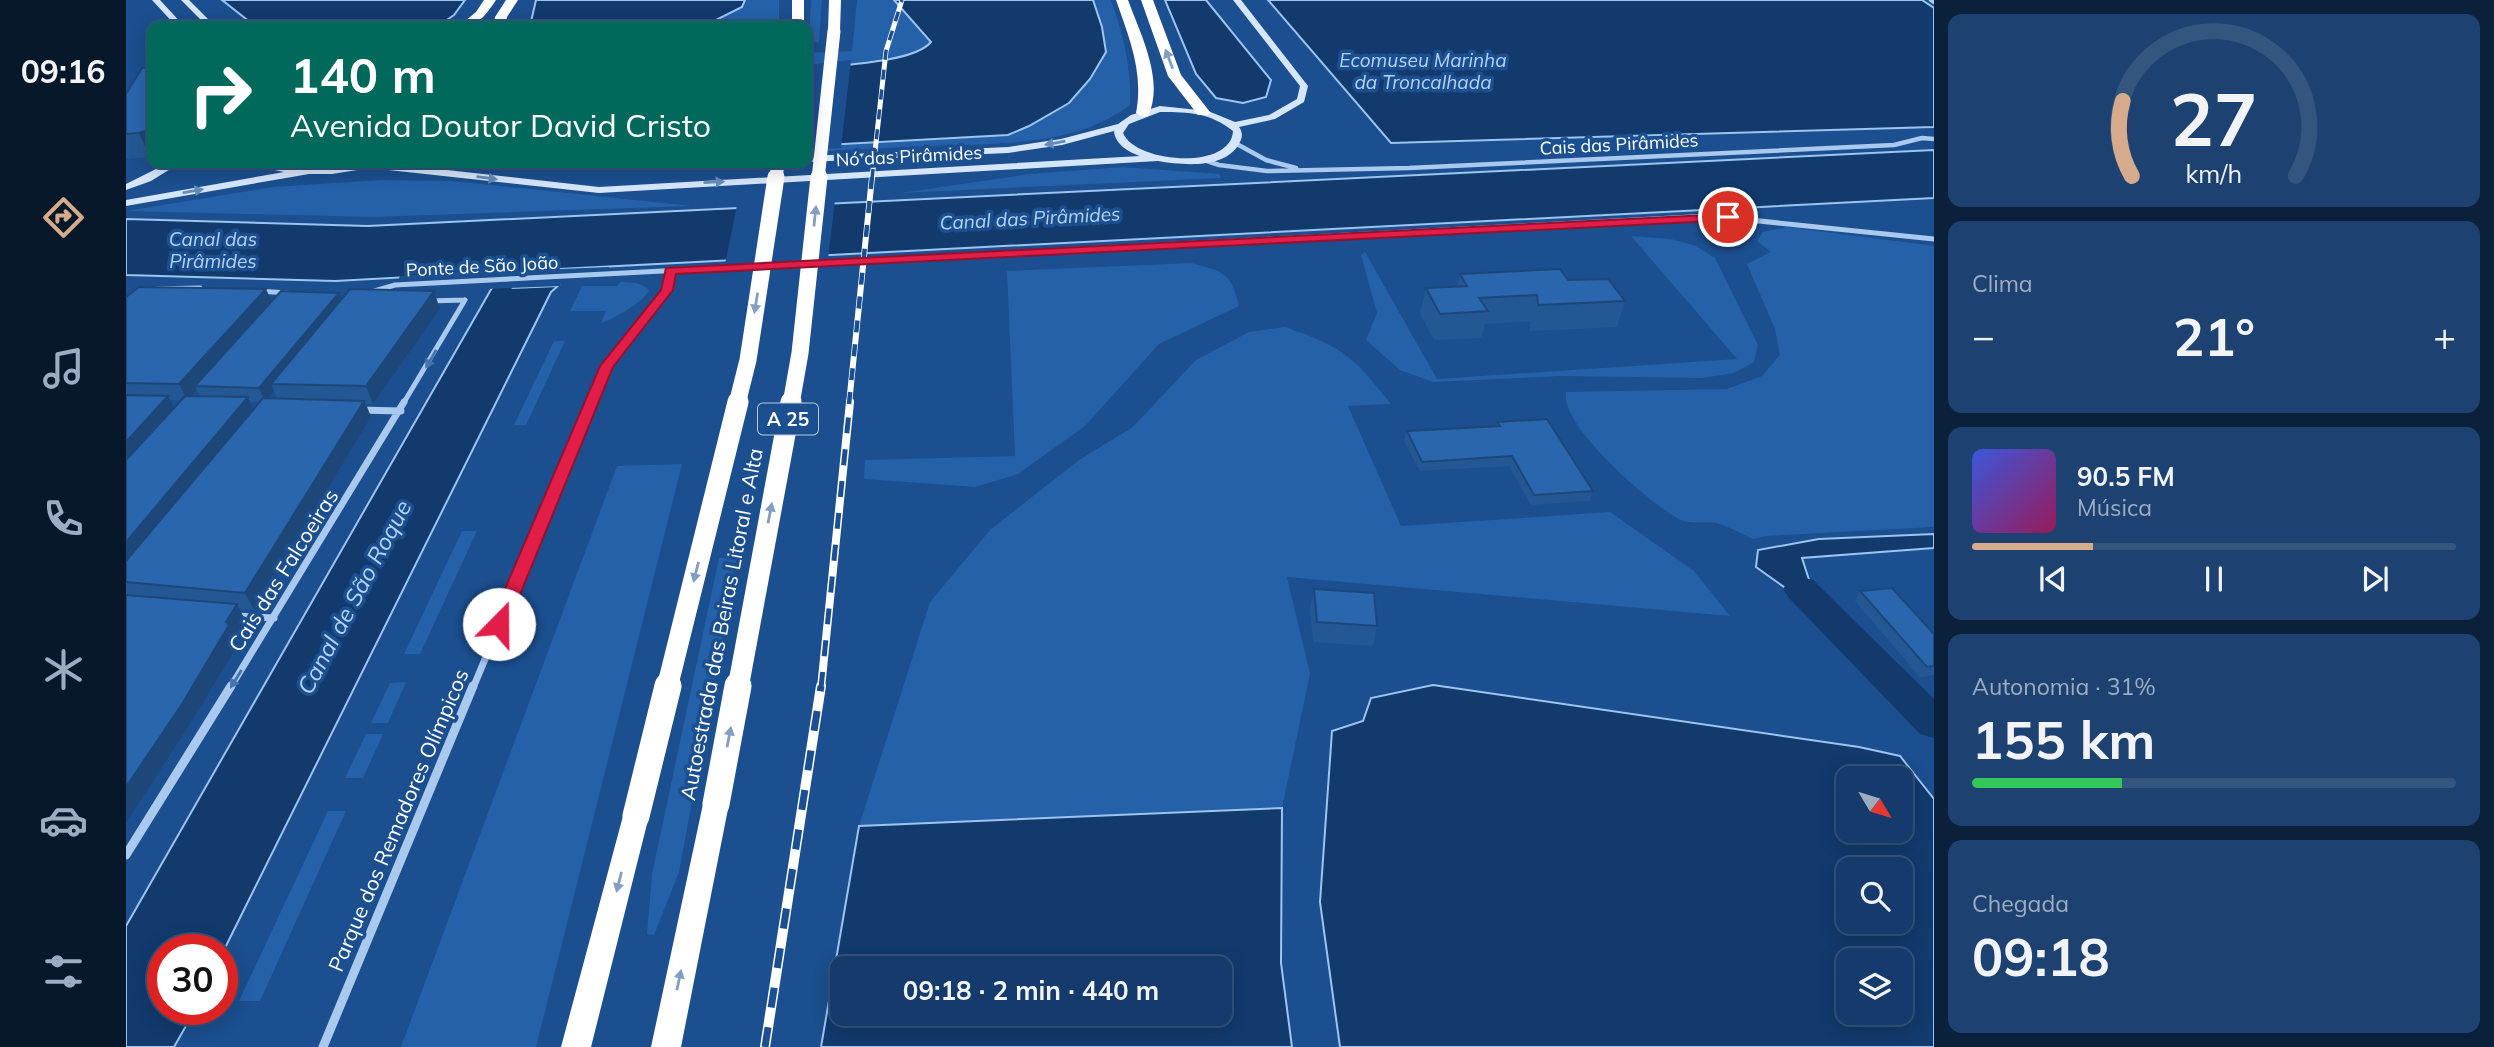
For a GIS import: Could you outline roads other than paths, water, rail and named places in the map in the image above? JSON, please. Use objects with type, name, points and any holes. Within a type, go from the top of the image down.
[{"type":"highway","points":[[472,21],[480,15],[490,0]]},
{"type":"highway","points":[[501,21],[512,0]]},
{"type":"highway","points":[[798,0],[798,21]]},
{"type":"highway","name":"Autoestrada das Beiras Litoral e Alta","points":[[666,1047],[716,804],[800,353],[835,0]]},
{"type":"highway","points":[[1122,0],[1136,42],[1144,79],[1146,104],[1143,113]]},
{"type":"highway","points":[[1147,0],[1175,76],[1203,112]]},
{"type":"highway","name":"Autoestrada das Beiras Litoral e Alta","points":[[576,1047],[636,816],[748,360],[777,168]]},
{"type":"main road","points":[[156,0],[175,21]]},
{"type":"main road","points":[[184,0],[204,21]]},
{"type":"main road","points":[[1235,144],[1237,132],[1231,125],[1272,117],[1301,100],[1304,86],[1237,0]]},
{"type":"main road","name":"Nó das Pirâmides","points":[[812,159],[1008,150],[1062,142],[1121,126],[1129,118],[1143,113],[1180,108],[1217,116],[1231,125]]},
{"type":"main road","name":"Nó das Pirâmides","points":[[1121,126],[1119,134],[1123,142],[1132,150],[1157,158]]},
{"type":"main road","name":"Nó das Pirâmides","points":[[410,168],[599,190],[1157,158],[1184,161],[1219,155],[1235,144]]},
{"type":"main road","points":[[126,187],[166,168]]},
{"type":"main road","points":[[271,168],[310,171]]},
{"type":"main road","name":"Nó das Pirâmides","points":[[310,171],[338,168]]},
{"type":"main road","points":[[126,203],[310,171]]},
{"type":"street","name":"Cais das Pirâmides","points":[[1203,159],[1267,171],[1423,167],[1894,145],[1922,138],[1934,139]]},
{"type":"street","name":"Cais das Pirâmides","points":[[1235,144],[1266,160],[1304,170]]},
{"type":"street","name":"Ponte de São João","points":[[373,298],[360,295],[395,285],[1711,216],[1760,219],[1934,240]]},
{"type":"street","name":"Parque dos Remadores Olímpicos","points":[[323,1047],[607,366],[667,290],[670,271]]},
{"type":"street","points":[[146,290],[171,287],[211,289]]},
{"type":"street","points":[[251,291],[302,293]]},
{"type":"street","points":[[281,303],[290,293]]},
{"type":"street","name":"Cais das Falcoeiras","points":[[127,852],[401,411],[465,300],[425,301]]},
{"type":"street","points":[[347,410],[401,411]]},
{"type":"street","points":[[227,615],[274,618]]},
{"type":"water","points":[[222,0],[465,0],[454,15],[445,21],[249,21]]},
{"type":"water","points":[[536,0],[745,0],[742,7],[714,21],[531,21]]},
{"type":"water","points":[[894,0],[1093,0],[1102,27],[1106,52],[1090,79],[1069,103],[1008,135],[812,146],[812,68],[892,59],[909,55],[931,42]]},
{"type":"water","points":[[1165,0],[1206,0],[1271,80],[1266,97],[1243,103],[1216,98],[1196,74]]},
{"type":"water","name":"Ecomuseu Marinha da Troncalhada","points":[[1268,0],[1922,0],[1934,8],[1934,127],[1391,143]]},
{"type":"water","name":"Canal das Pirâmides","points":[[1934,150],[1934,198],[521,271],[513,288],[558,286],[551,292],[232,934],[147,934],[147,1025],[186,1025],[174,1047],[126,1047],[126,926],[501,272],[335,281],[126,275],[126,219],[368,226]]},
{"type":"water","points":[[1934,534],[1934,548],[1802,558],[1811,586],[1791,592],[1756,567],[1758,550],[1819,539]]},
{"type":"water","points":[[1433,685],[1859,747],[1900,756],[1908,766],[1836,766],[1836,844],[1913,844],[1913,772],[1934,799],[1934,1047],[1340,1047],[1320,902],[1332,731],[1363,721],[1371,698]]},
{"type":"water","points":[[1282,808],[1281,963],[1292,1047],[821,1047],[830,995],[830,1026],[1232,1026],[1232,956],[837,956],[859,826]]},
{"type":"waterway","points":[[1801,589],[1934,723]]},
{"type":"railway","points":[[872,179],[886,51],[902,0]]},
{"type":"railway","points":[[849,404],[872,177]]},
{"type":"railway","points":[[821,688],[850,402]]},
{"type":"railway","points":[[765,1047],[821,686]]},
{"type":"water label","name":"Canal de São Roque","points":[[354,597]]}]
